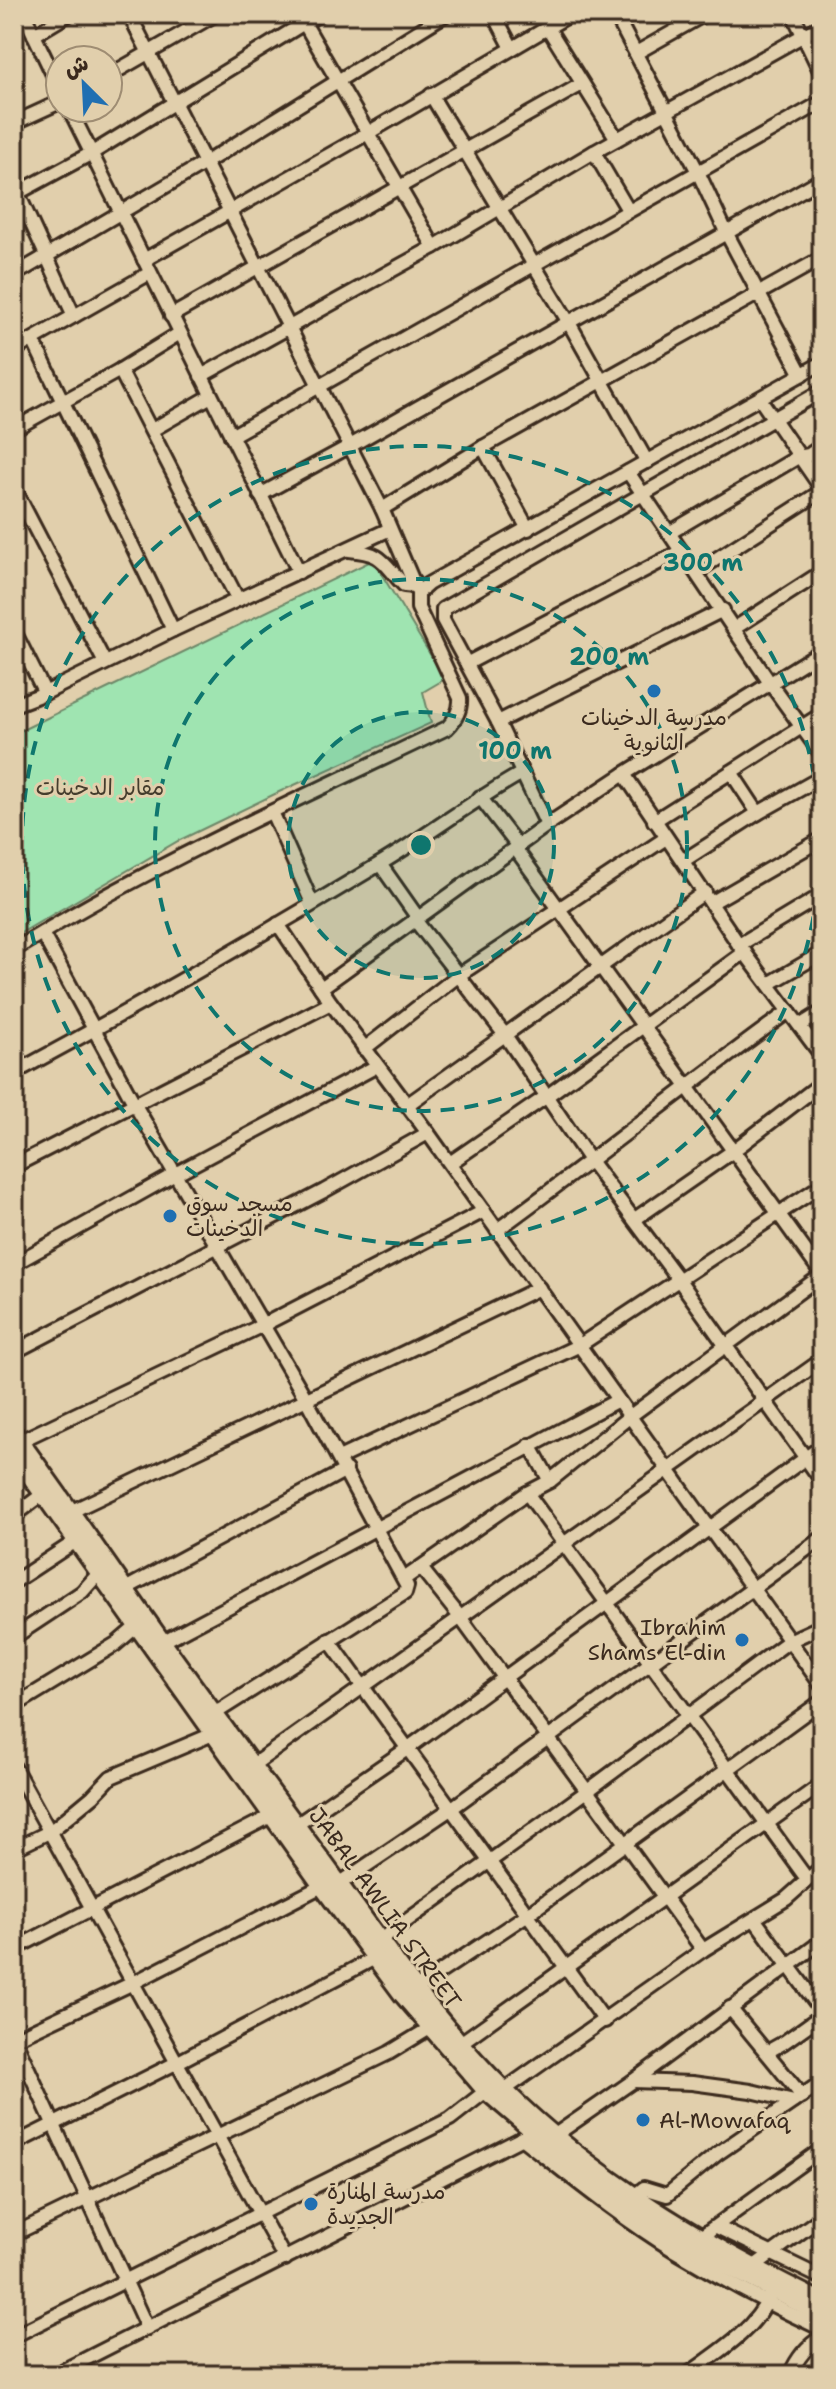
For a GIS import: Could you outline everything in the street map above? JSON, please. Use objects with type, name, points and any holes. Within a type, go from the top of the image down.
[{"type":"main road","name":"JABAL AWLIA STREET","points":[[16,1443],[43,1494],[271,1816],[290,1829],[339,1884],[415,1989],[495,2090]]},
{"type":"main road","name":"JABAL AWLIA STREET","points":[[32,1469],[70,1512],[253,1765],[322,1886],[430,2028],[539,2136],[589,2178],[648,2220],[770,2296],[822,2315]]},
{"type":"main road","name":"JABAL AWLIA STREET","points":[[539,2136],[587,2162],[699,2238],[822,2302]]},
{"type":"street","points":[[24,14],[44,56]]},
{"type":"street","points":[[34,35],[69,14]]},
{"type":"street","points":[[14,950],[120,889],[447,728],[459,712],[460,698],[418,608],[416,589],[382,509],[129,14]]},
{"type":"street","points":[[124,67],[216,14]]},
{"type":"street","points":[[74,316],[15,191],[92,153],[302,18],[319,14]]},
{"type":"street","points":[[14,275],[205,163],[446,14]]},
{"type":"street","points":[[494,14],[512,48]]},
{"type":"street","points":[[615,14],[802,375]]},
{"type":"street","points":[[636,53],[705,14]]},
{"type":"street","points":[[793,14],[822,75]]},
{"type":"street","points":[[144,260],[567,15]]},
{"type":"street","points":[[302,18],[434,247]]},
{"type":"street","points":[[201,376],[822,25]]},
{"type":"street","points":[[548,28],[617,139]]},
{"type":"street","points":[[171,316],[582,84]]},
{"type":"street","points":[[431,95],[568,321],[647,462]]},
{"type":"street","points":[[231,436],[822,102]]},
{"type":"street","points":[[14,123],[44,109]]},
{"type":"street","points":[[77,124],[299,572]]},
{"type":"street","points":[[594,152],[628,210]]},
{"type":"street","points":[[260,495],[822,179]]},
{"type":"street","points":[[382,509],[600,380],[822,258]]},
{"type":"street","points":[[14,350],[150,273]]},
{"type":"street","points":[[14,429],[180,333]]},
{"type":"street","points":[[33,340],[173,630]]},
{"type":"street","points":[[349,550],[376,555],[404,585],[416,589],[822,363]]},
{"type":"street","points":[[120,370],[238,600]]},
{"type":"street","points":[[547,825],[498,722],[443,620],[443,609],[822,391]]},
{"type":"street","points":[[152,430],[211,396]]},
{"type":"street","points":[[696,572],[822,490],[760,399]]},
{"type":"street","points":[[669,533],[822,446]]},
{"type":"street","points":[[483,447],[528,529]]},
{"type":"street","points":[[628,472],[822,755]]},
{"type":"street","points":[[14,488],[105,663]]},
{"type":"street","points":[[14,705],[390,529]]},
{"type":"street","points":[[468,663],[681,551]]},
{"type":"street","points":[[735,628],[822,572]]},
{"type":"street","points":[[498,722],[723,610]]},
{"type":"street","points":[[14,631],[45,693]]},
{"type":"street","points":[[321,988],[547,825],[822,651]]},
{"type":"street","points":[[654,821],[822,714]]},
{"type":"street","points":[[731,772],[758,813]]},
{"type":"street","points":[[14,1073],[95,1030],[380,864],[480,797],[522,773]]},
{"type":"street","points":[[624,774],[742,948],[822,1056]]},
{"type":"street","points":[[683,861],[822,777]]},
{"type":"street","points":[[404,1579],[527,1493],[550,1481],[629,1417],[822,1274],[557,909],[480,797]]},
{"type":"street","points":[[272,812],[312,903]]},
{"type":"street","points":[[364,1049],[459,975],[666,838]]},
{"type":"street","points":[[407,1105],[600,966],[708,898],[822,839]]},
{"type":"street","points":[[380,864],[416,919],[505,1035],[591,1162],[822,1481]]},
{"type":"street","points":[[450,1163],[644,1025],[742,948],[822,895]]},
{"type":"street","points":[[278,924],[331,1003],[450,1163],[822,1686]]},
{"type":"street","points":[[42,933],[135,1105],[265,1324],[407,1586],[405,1593],[214,1714]]},
{"type":"street","points":[[769,984],[822,953]]},
{"type":"street","points":[[14,1166],[331,1003]]},
{"type":"street","points":[[497,1230],[789,1011]]},
{"type":"street","points":[[801,1025],[822,1012]]},
{"type":"street","points":[[14,1264],[377,1066]]},
{"type":"street","points":[[635,1219],[733,1151],[822,1083]]},
{"type":"street","points":[[14,1352],[324,1191],[428,1133]]},
{"type":"street","points":[[339,1458],[580,1345],[822,1185]]},
{"type":"street","points":[[16,1443],[265,1324],[484,1211]]},
{"type":"street","points":[[70,1512],[539,1288]]},
{"type":"street","points":[[253,1765],[822,1360]]},
{"type":"street","points":[[162,1642],[618,1400]]},
{"type":"street","points":[[530,1445],[550,1481]]},
{"type":"street","points":[[290,1829],[407,1749],[822,1446]]},
{"type":"street","points":[[125,1589],[346,1470]]},
{"type":"street","points":[[527,1493],[807,1879]]},
{"type":"street","points":[[14,1516],[43,1494]]},
{"type":"street","points":[[339,1884],[452,1808],[822,1538]]},
{"type":"street","points":[[14,1582],[76,1541]]},
{"type":"street","points":[[421,1568],[703,1950]]},
{"type":"street","points":[[14,1637],[82,1592],[99,1573]]},
{"type":"street","points":[[14,1706],[116,1644],[137,1626]]},
{"type":"street","points":[[380,1940],[789,1641],[822,1626]]},
{"type":"street","points":[[329,1640],[605,2021]]},
{"type":"street","points":[[415,1989],[528,1914],[822,1701]]},
{"type":"street","points":[[14,1849],[51,1831],[111,1777],[213,1734]]},
{"type":"street","points":[[14,1767],[285,2259]]},
{"type":"street","points":[[459,2044],[822,1784]]},
{"type":"street","points":[[14,1949],[271,1816]]},
{"type":"street","points":[[14,2336],[450,2119],[605,2021],[703,1950],[755,1920],[822,1867]]},
{"type":"street","points":[[147,2328],[14,2039],[133,1983],[322,1886]]},
{"type":"street","points":[[755,1920],[822,2013],[767,2052]]},
{"type":"street","points":[[54,2375],[539,2136],[633,2081],[822,1941]]},
{"type":"street","points":[[14,2144],[375,1958]]},
{"type":"street","points":[[730,2008],[767,2052],[798,2099]]},
{"type":"street","points":[[14,2234],[389,2053],[430,2028]]},
{"type":"street","points":[[633,2081],[708,2084],[798,2099]]},
{"type":"street","points":[[634,2196],[644,2188],[667,2195],[717,2154],[822,2082]]},
{"type":"street","points":[[539,2136],[586,2189],[673,2250],[770,2296],[822,2329]]},
{"type":"street","points":[[699,2238],[822,2149]]},
{"type":"street","points":[[753,2267],[822,2217]]},
{"type":"street","points":[[717,2227],[822,2278]]},
{"type":"street","points":[[687,2375],[744,2333],[759,2317],[770,2296]]},
{"type":"street","points":[[790,2375],[810,2344],[822,2337]]},
{"type":"green space","name":"مقابر الدخينات","points":[[373,560],[445,679],[423,692],[431,723],[178,841],[14,937],[14,734]]},
{"type":"place","name":"مدرسة الدخينات الثانوية","points":[[654,691]]},
{"type":"place","name":"مسجد سوق الدخينات","points":[[170,1216]]},
{"type":"place","name":"Ibrahim Shams El-din","points":[[742,1640]]},
{"type":"place","name":"Al-Mowafaq","points":[[643,2120]]},
{"type":"place","name":"مدرسة المنارة الجديدة","points":[[311,2204]]}]
